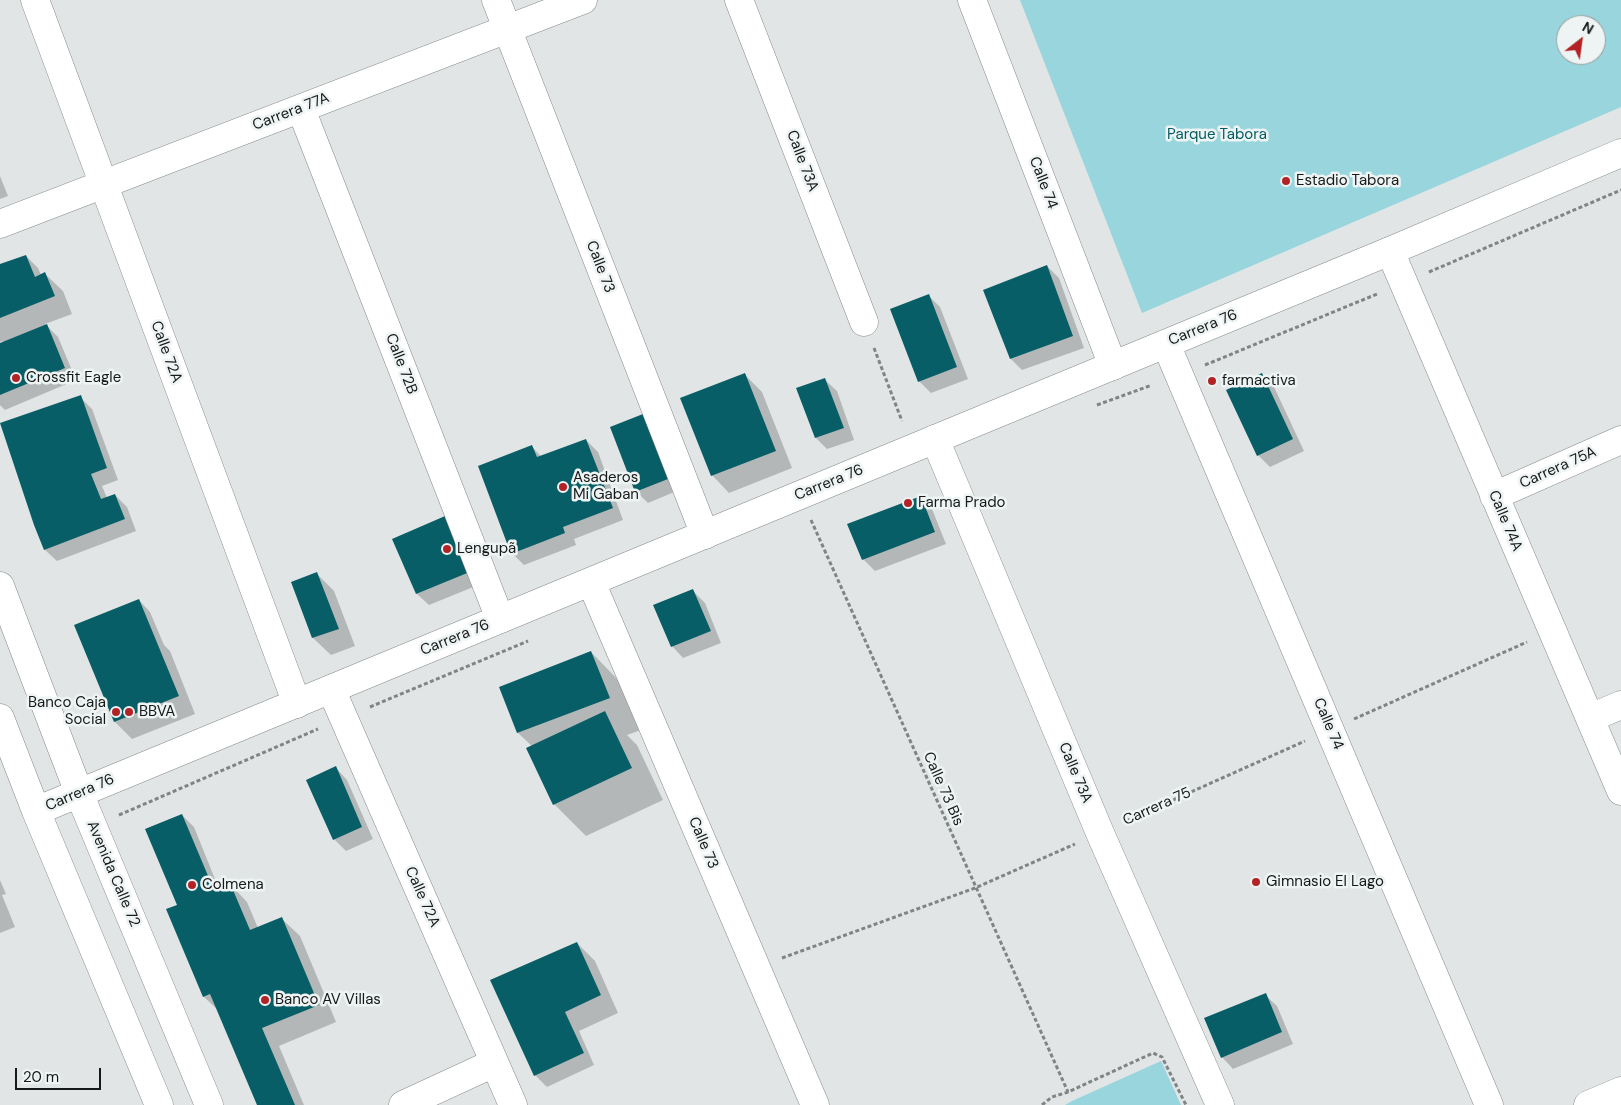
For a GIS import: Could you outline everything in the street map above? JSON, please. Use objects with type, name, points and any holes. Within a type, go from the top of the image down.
[{"type":"street","name":"Calle 72A","points":[[35,0],[297,704]]},
{"type":"street","name":"Calle 73","points":[[496,0],[705,535]]},
{"type":"street","name":"Carrera 77A","points":[[0,224],[583,0]]},
{"type":"street","name":"Calle 73A","points":[[740,0],[864,322]]},
{"type":"street","name":"Calle 74","points":[[972,0],[1113,366]]},
{"type":"street","name":"Calle 72B","points":[[300,109],[500,619]]},
{"type":"street","name":"Carrera 76","points":[[36,811],[1166,344],[1621,153]]},
{"type":"street","name":"Calle 74A","points":[[1390,251],[1621,791]]},
{"type":"street","name":"Calle 74","points":[[1166,344],[1489,1105]]},
{"type":"street","name":"Calle 73A","points":[[936,439],[1100,833],[1220,1105]]},
{"type":"street","name":"Carrera 75A","points":[[1494,496],[1621,440]]},
{"type":"street","name":"Calle 73","points":[[590,582],[815,1105]]},
{"type":"street","name":"Avenida Calle 72","points":[[0,586],[80,793],[209,1105]]},
{"type":"street","name":"Calle 72A","points":[[331,689],[513,1105]]},
{"type":"street","points":[[1590,718],[1621,705]]},
{"type":"street","points":[[0,718],[36,811],[159,1105]]},
{"type":"street","points":[[403,1105],[494,1063]]},
{"type":"street","points":[[1588,1105],[1621,1091]]},
{"type":"path","points":[[1094,407],[1180,375],[1404,283],[1621,190]]},
{"type":"path","points":[[864,322],[905,428]]},
{"type":"path","name":"Calle 73 Bis","points":[[799,495],[1068,1092]]},
{"type":"path","points":[[811,522],[820,518]]},
{"type":"path","name":"Carrera 75","points":[[756,967],[975,888],[1552,631]]},
{"type":"path","points":[[119,815],[343,718],[531,640]]},
{"type":"path","points":[[1042,1105],[1052,1097],[1068,1092],[1152,1053],[1162,1057],[1186,1105]]},
{"type":"green space","name":"Estadio Tabora","points":[[1020,0],[1621,0],[1621,107],[1142,313]]},
{"type":"green space","points":[[1161,1061],[1181,1105],[1065,1105],[1072,1101]]},
{"type":"building","points":[[26,255],[35,277],[45,272],[55,296],[0,318],[0,264]]},
{"type":"building","points":[[1047,265],[1073,336],[1010,359],[983,290]]},
{"type":"building","points":[[929,294],[957,367],[918,382],[890,309]]},
{"type":"building","points":[[47,324],[65,368],[0,395],[0,343]]},
{"type":"building","points":[[745,373],[776,451],[711,476],[680,398]]},
{"type":"building","points":[[1262,373],[1293,439],[1257,456],[1226,390]]},
{"type":"building","points":[[825,378],[844,428],[815,438],[796,388]]},
{"type":"building","points":[[81,395],[107,468],[91,474],[101,499],[115,494],[125,519],[44,550],[0,423]]},
{"type":"building","points":[[643,414],[668,479],[635,492],[610,427]]},
{"type":"building","points":[[586,439],[613,508],[563,527],[565,533],[511,554],[478,466],[532,445],[537,457]]},
{"type":"building","points":[[921,496],[935,532],[862,560],[847,524]]},
{"type":"building","points":[[452,513],[477,569],[416,594],[392,539]]},
{"type":"building","points":[[317,572],[339,629],[312,638],[291,582]]},
{"type":"building","points":[[693,589],[711,631],[671,647],[653,605]]},
{"type":"building","points":[[139,599],[179,696],[114,722],[74,625]]},
{"type":"building","points":[[591,651],[610,698],[517,733],[499,687]]},
{"type":"building","points":[[605,711],[632,768],[553,805],[526,748]]},
{"type":"building","points":[[336,766],[362,827],[333,840],[306,780]]},
{"type":"building","points":[[182,814],[214,890],[230,883],[250,930],[282,917],[319,1005],[262,1028],[295,1105],[257,1105],[210,994],[203,997],[166,909],[177,905],[145,829]]},
{"type":"building","points":[[577,942],[601,995],[565,1012],[584,1053],[534,1076],[490,980]]},
{"type":"building","points":[[1266,993],[1282,1032],[1221,1058],[1204,1018]]},
{"type":"place","name":"Estadio Tabora","points":[[1286,181]]},
{"type":"place","name":"Crossfit Eagle","points":[[16,378]]},
{"type":"place","name":"farmactiva","points":[[1212,381]]},
{"type":"place","name":"Asaderos Mi Gaban","points":[[563,487]]},
{"type":"place","name":"Farma Prado","points":[[908,503]]},
{"type":"place","name":"Lengupã","points":[[447,549]]},
{"type":"place","name":"Banco Caja Social","points":[[116,712]]},
{"type":"place","name":"BBVA","points":[[129,712]]},
{"type":"place","name":"Gimnasio El Lago","points":[[1256,882]]},
{"type":"place","name":"Colmena","points":[[192,885]]},
{"type":"place","name":"Banco AV Villas","points":[[265,1000]]},
{"type":"park label","name":"Parque Tabora","points":[[1217,135]]}]
